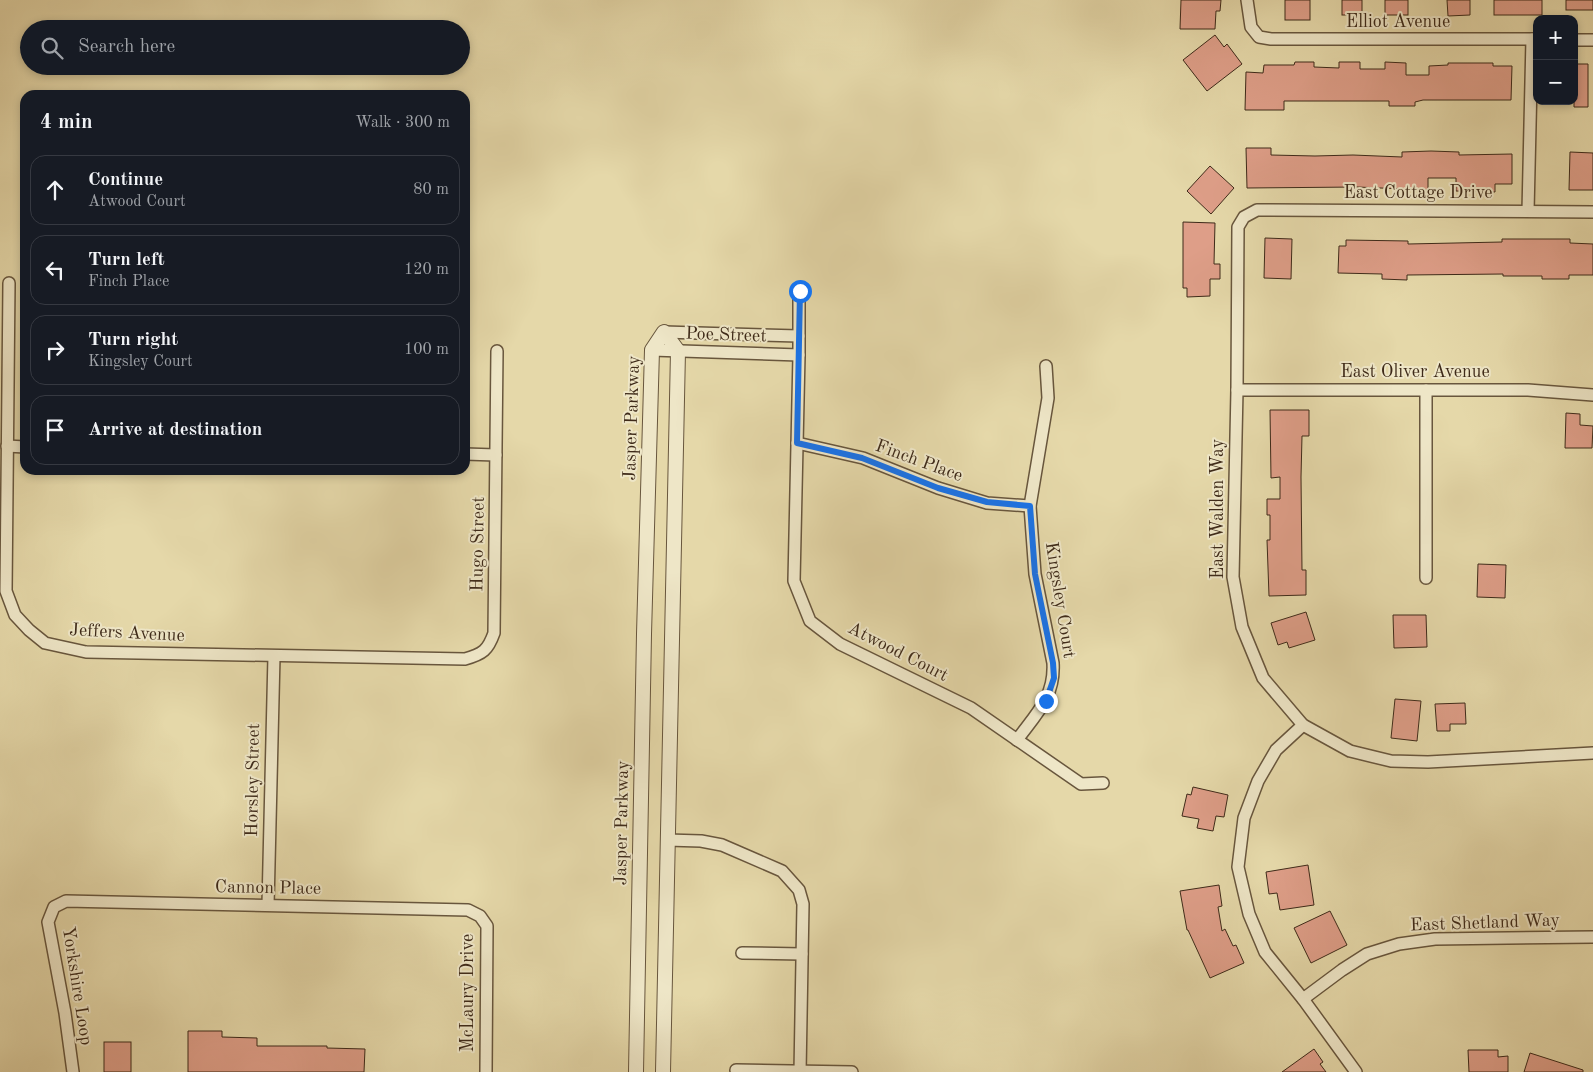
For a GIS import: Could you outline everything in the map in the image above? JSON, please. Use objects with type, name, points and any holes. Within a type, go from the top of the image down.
[{"type":"street","name":"Elliot Avenue","points":[[1247,0],[1251,27],[1259,37],[1271,39],[1533,39]]},
{"type":"street","points":[[1578,40],[1593,40]]},
{"type":"street","points":[[1528,211],[1533,60]]},
{"type":"street","name":"East Cottage Drive","points":[[1244,217],[1257,210],[1593,212]]},
{"type":"street","name":"East Walden Way","points":[[1244,217],[1238,227],[1233,577],[1242,627],[1263,678],[1303,725],[1350,750],[1391,761],[1428,762],[1593,753]]},
{"type":"street","name":"Jeffers Avenue","points":[[9,283],[3,324],[7,446],[6,591],[15,615],[37,636],[45,642],[86,652],[465,659],[478,655],[489,647]]},
{"type":"street","name":"Atwood Court","points":[[800,291],[794,581],[810,621],[840,644],[971,708],[1080,784],[1103,782]]},
{"type":"street","points":[[663,1072],[678,351],[664,332]]},
{"type":"street","name":"Poe Street","points":[[664,332],[800,336]]},
{"type":"street","name":"Jasper Parkway","points":[[636,1072],[644,634],[652,350],[664,332]]},
{"type":"street","name":"Poe Street","points":[[652,350],[800,354]]},
{"type":"street","name":"Hugo Street","points":[[489,647],[494,632],[497,351]]},
{"type":"street","name":"Kingsley Court","points":[[1017,740],[1046,701],[1054,678],[1053,663],[1035,574],[1030,506],[1048,398],[1046,366]]},
{"type":"street","name":"East Oliver Avenue","points":[[1237,390],[1528,390],[1593,395]]},
{"type":"street","points":[[1426,390],[1426,578]]},
{"type":"street","name":"Finch Place","points":[[797,443],[862,458],[938,488],[987,502],[1030,506]]},
{"type":"street","points":[[7,446],[20,446]]},
{"type":"street","points":[[470,454],[496,454]]},
{"type":"street","name":"Horsley Street","points":[[268,905],[274,656]]},
{"type":"street","points":[[1303,725],[1276,750],[1258,781],[1244,818],[1238,867],[1249,914],[1265,952],[1303,999],[1356,1072]]},
{"type":"street","points":[[667,840],[701,841],[722,845],[782,871],[799,890],[803,904],[800,1072]]},
{"type":"street","name":"Cannon Place","points":[[54,907],[66,901],[268,905],[468,910],[480,916]]},
{"type":"street","name":"Yorkshire Loop","points":[[54,907],[48,922],[65,1013],[73,1072]]},
{"type":"street","name":"McLaury Drive","points":[[480,916],[487,926],[486,1072]]},
{"type":"street","name":"East Shetland Way","points":[[1303,999],[1367,954],[1398,944],[1435,939],[1593,937]]},
{"type":"street","points":[[742,953],[802,954]]},
{"type":"street","points":[[736,1070],[852,1072]]},
{"type":"building","points":[[1181,0],[1221,0],[1220,11],[1216,11],[1215,29],[1180,29]]},
{"type":"building","points":[[1285,0],[1310,0],[1310,20],[1285,20]]},
{"type":"building","points":[[1342,0],[1362,0],[1362,15],[1342,15]]},
{"type":"building","points":[[1385,0],[1408,0],[1408,15],[1385,15]]},
{"type":"building","points":[[1447,0],[1470,0],[1470,15],[1448,16]]},
{"type":"building","points":[[1494,0],[1542,0],[1542,15],[1494,15]]},
{"type":"building","points":[[1566,0],[1593,0],[1593,10],[1566,10]]},
{"type":"building","points":[[1215,35],[1224,47],[1227,44],[1242,64],[1207,91],[1183,60]]},
{"type":"building","points":[[1295,62],[1314,62],[1314,67],[1339,68],[1339,62],[1360,62],[1360,69],[1385,69],[1385,62],[1406,63],[1406,75],[1429,75],[1429,66],[1448,65],[1448,63],[1493,63],[1493,66],[1512,66],[1511,100],[1423,100],[1415,102],[1415,106],[1389,106],[1389,101],[1284,101],[1284,110],[1245,110],[1246,72],[1263,73],[1264,65],[1294,65]]},
{"type":"building","points":[[1578,64],[1588,64],[1588,107],[1574,107],[1574,105],[1578,105]]},
{"type":"building","points":[[1246,148],[1271,148],[1271,155],[1315,156],[1402,157],[1402,152],[1431,151],[1459,152],[1459,155],[1512,154],[1512,184],[1495,184],[1495,192],[1456,191],[1456,178],[1428,178],[1428,190],[1357,187],[1247,188]]},
{"type":"building","points":[[1570,152],[1593,153],[1593,190],[1569,190]]},
{"type":"building","points":[[1210,166],[1234,188],[1211,214],[1187,191]]},
{"type":"building","points":[[1183,222],[1215,223],[1214,264],[1220,264],[1220,279],[1210,279],[1210,296],[1187,297],[1187,288],[1183,288]]},
{"type":"building","points":[[1265,238],[1292,239],[1291,279],[1264,278]]},
{"type":"building","points":[[1502,239],[1570,239],[1570,243],[1593,244],[1593,275],[1569,275],[1569,279],[1542,279],[1542,276],[1503,276],[1503,274],[1407,275],[1407,280],[1382,279],[1382,274],[1338,273],[1339,246],[1346,246],[1346,240],[1408,241],[1408,244],[1502,242]]},
{"type":"building","points":[[1270,410],[1309,410],[1309,436],[1302,436],[1301,477],[1302,570],[1306,570],[1306,595],[1269,596],[1267,540],[1270,540],[1270,515],[1267,515],[1267,499],[1280,499],[1280,477],[1271,478]]},
{"type":"building","points":[[1566,413],[1580,414],[1580,425],[1593,426],[1592,448],[1565,448]]},
{"type":"building","points":[[1478,564],[1506,565],[1505,598],[1477,597]]},
{"type":"building","points":[[1306,612],[1315,640],[1289,648],[1287,642],[1278,645],[1271,623]]},
{"type":"building","points":[[1393,615],[1426,615],[1427,647],[1394,648]]},
{"type":"building","points":[[1395,699],[1421,701],[1417,741],[1391,738]]},
{"type":"building","points":[[1465,703],[1466,724],[1450,724],[1450,731],[1437,731],[1435,704]]},
{"type":"building","points":[[1193,787],[1228,795],[1224,817],[1216,816],[1213,831],[1197,828],[1199,819],[1182,816],[1187,794],[1191,795]]},
{"type":"building","points":[[1308,865],[1314,905],[1280,910],[1277,893],[1269,894],[1266,872]]},
{"type":"building","points":[[1219,885],[1222,906],[1218,907],[1222,931],[1225,929],[1233,946],[1236,945],[1244,963],[1210,978],[1187,930],[1180,891]]},
{"type":"building","points":[[1330,911],[1347,945],[1311,963],[1294,928]]},
{"type":"building","points":[[188,1031],[222,1031],[222,1037],[257,1038],[257,1046],[327,1046],[327,1048],[365,1049],[364,1072],[188,1072]]},
{"type":"building","points":[[104,1042],[131,1042],[131,1072],[104,1072]]},
{"type":"building","points":[[1314,1049],[1323,1062],[1320,1064],[1326,1072],[1282,1072]]},
{"type":"building","points":[[1468,1050],[1498,1050],[1498,1057],[1508,1056],[1508,1072],[1469,1072]]},
{"type":"building","points":[[1530,1053],[1583,1070],[1583,1072],[1524,1072]]},
{"type":"route","points":[[800,291],[797,443],[862,458],[938,488],[987,502],[1030,506],[1035,574],[1053,663],[1054,678],[1046,701]]}]
